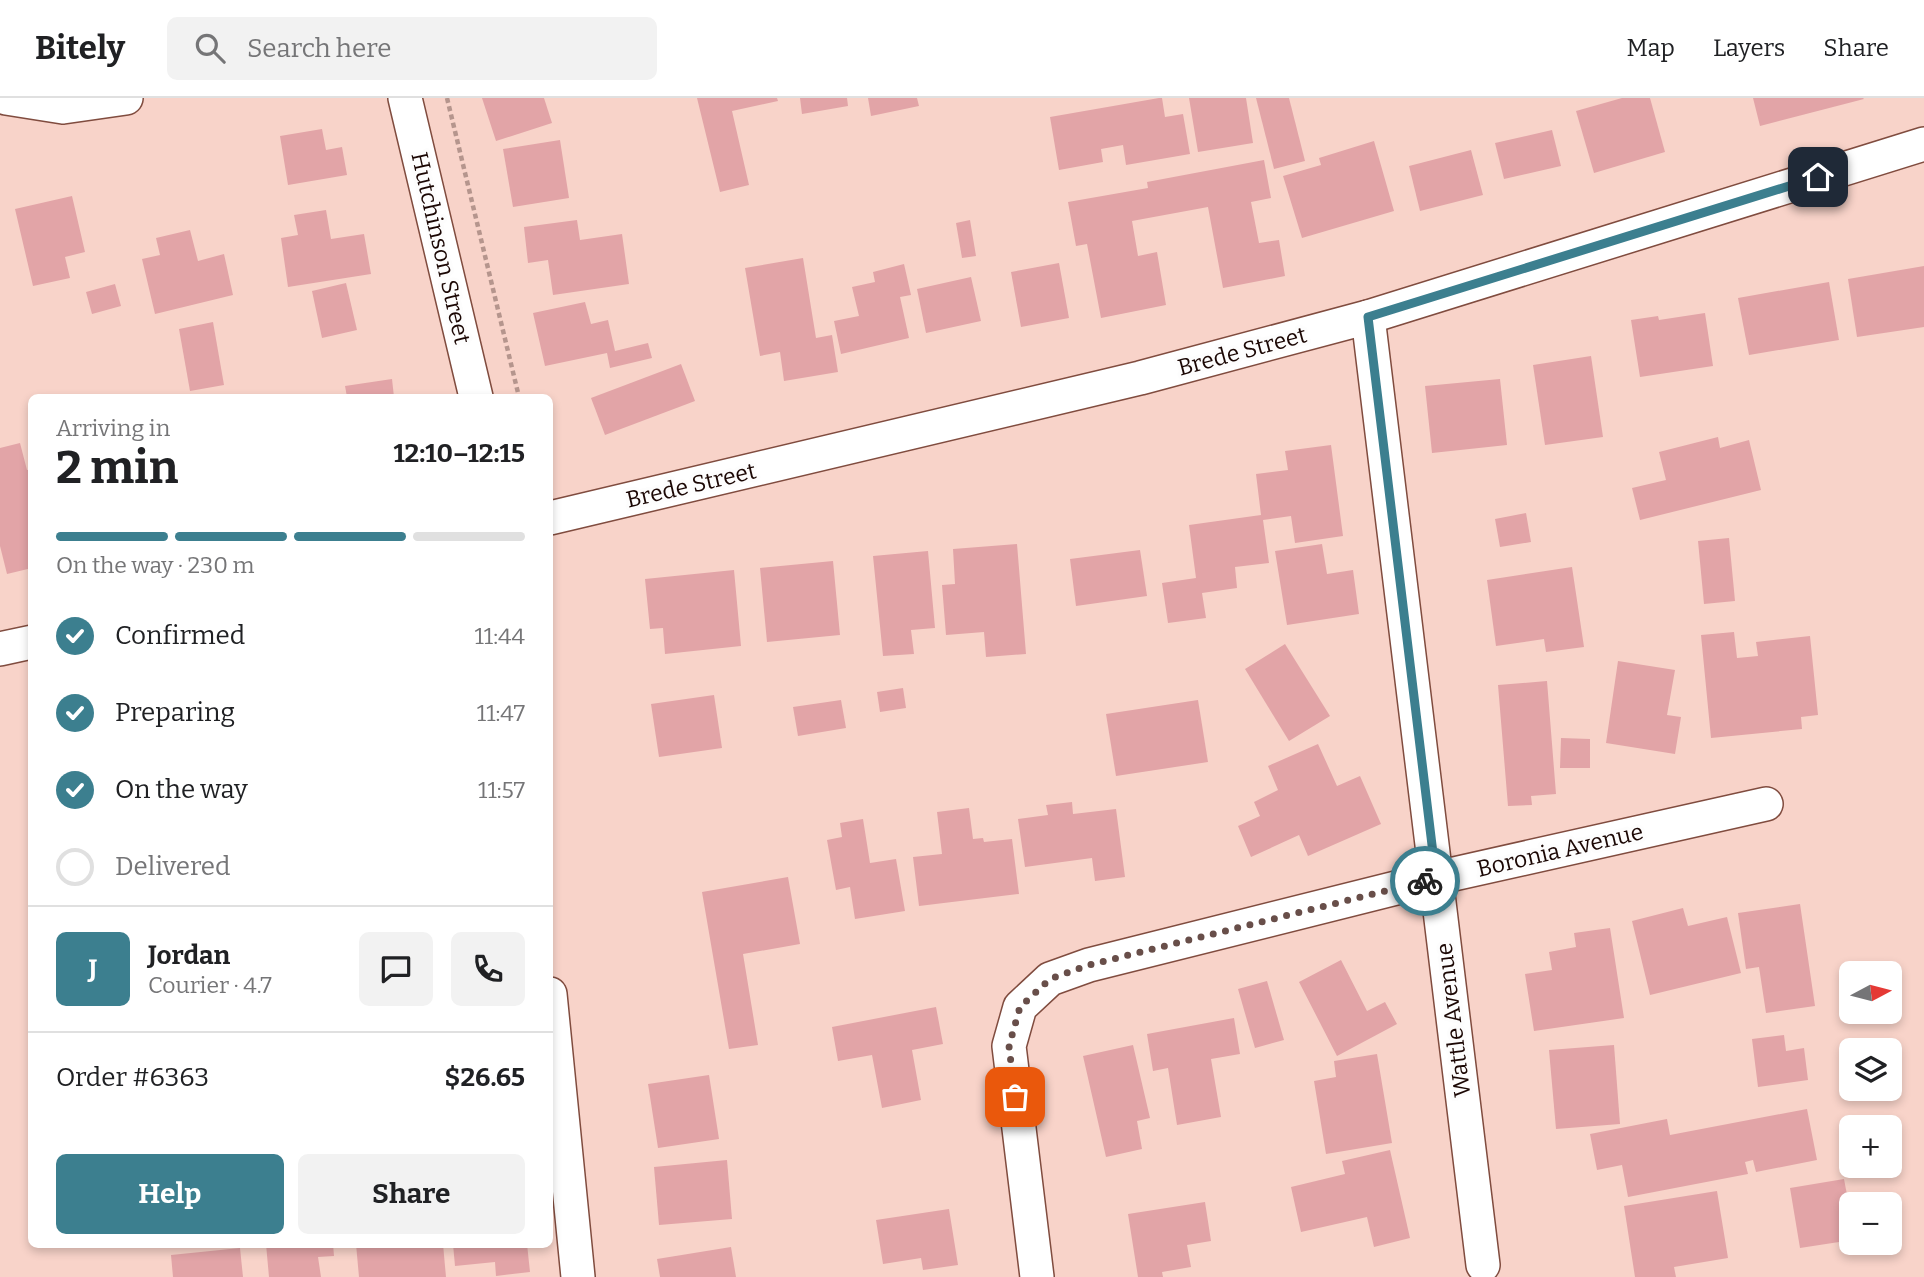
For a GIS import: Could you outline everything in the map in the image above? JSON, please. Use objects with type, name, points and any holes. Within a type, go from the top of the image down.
[{"type":"street","points":[[6,98],[63,107],[126,98]]},
{"type":"street","name":"Hutchinson Street","points":[[405,98],[476,394]]},
{"type":"street","name":"Brede Street","points":[[553,517],[1140,377],[1368,317],[1924,144]]},
{"type":"street","name":"Wattle Avenue","points":[[1368,317],[1483,1265]]},
{"type":"street","points":[[0,649],[28,643]]},
{"type":"street","name":"Boronia Avenue","points":[[1037,1277],[1009,1046],[1020,1007],[1050,979],[1089,965],[1436,878],[1766,804]]},
{"type":"street","points":[[553,1064],[578,1277]]},
{"type":"path","points":[[447,98],[518,394]]},
{"type":"building","points":[[482,98],[544,98],[552,123],[496,141]]},
{"type":"building","points":[[697,98],[777,98],[778,101],[732,111],[749,185],[720,192]]},
{"type":"building","points":[[800,98],[847,98],[848,106],[802,114]]},
{"type":"building","points":[[868,98],[917,98],[919,106],[871,116]]},
{"type":"building","points":[[1162,98],[1165,117],[1183,114],[1190,154],[1126,165],[1123,145],[1101,149],[1103,162],[1059,170],[1050,117]]},
{"type":"building","points":[[1189,98],[1246,98],[1253,143],[1198,152]]},
{"type":"building","points":[[1256,98],[1289,98],[1305,161],[1274,169]]},
{"type":"building","points":[[1622,98],[1650,98],[1665,152],[1594,173],[1576,111]]},
{"type":"building","points":[[1753,98],[1863,98],[1864,99],[1760,126]]},
{"type":"building","points":[[322,129],[326,150],[342,147],[347,175],[288,185],[280,136]]},
{"type":"building","points":[[1552,130],[1561,166],[1504,179],[1495,143]]},
{"type":"building","points":[[560,140],[569,198],[513,207],[503,149]]},
{"type":"building","points":[[1374,141],[1394,211],[1302,238],[1283,176],[1321,165],[1319,158]]},
{"type":"building","points":[[1471,150],[1483,195],[1420,211],[1409,166]]},
{"type":"building","points":[[1264,160],[1271,198],[1251,202],[1259,243],[1279,240],[1285,276],[1223,288],[1208,207],[1132,221],[1138,256],[1157,252],[1166,305],[1101,318],[1087,244],[1076,246],[1068,202],[1148,188],[1147,182]]},
{"type":"building","points":[[72,196],[85,252],[65,257],[70,278],[33,286],[15,209]]},
{"type":"building","points":[[326,210],[331,239],[364,234],[371,274],[288,287],[281,238],[298,235],[294,215]]},
{"type":"building","points":[[577,220],[580,240],[622,234],[629,284],[553,295],[548,260],[528,263],[524,227]]},
{"type":"building","points":[[970,220],[976,256],[962,258],[956,223]]},
{"type":"building","points":[[190,230],[198,261],[224,254],[233,295],[155,314],[142,259],[160,255],[156,238]]},
{"type":"building","points":[[803,258],[816,338],[832,335],[838,372],[784,381],[780,352],[760,356],[745,268]]},
{"type":"building","points":[[1059,263],[1069,318],[1021,327],[1011,272]]},
{"type":"building","points":[[904,264],[911,295],[900,297],[909,338],[841,354],[834,321],[859,316],[852,287],[875,282],[873,272]]},
{"type":"building","points":[[1924,266],[1924,327],[1857,337],[1848,279]]},
{"type":"building","points":[[971,277],[981,321],[926,333],[917,289]]},
{"type":"building","points":[[1829,282],[1839,340],[1749,355],[1738,298]]},
{"type":"building","points":[[346,283],[357,330],[322,338],[312,291]]},
{"type":"building","points":[[115,284],[121,306],[92,314],[86,292]]},
{"type":"building","points":[[585,302],[591,324],[608,320],[615,351],[648,343],[652,358],[610,368],[607,353],[545,366],[533,313]]},
{"type":"building","points":[[1705,313],[1713,366],[1640,377],[1631,320],[1658,316],[1659,320]]},
{"type":"building","points":[[213,322],[224,385],[190,391],[179,329]]},
{"type":"building","points":[[1591,356],[1603,437],[1545,445],[1533,365]]},
{"type":"building","points":[[681,364],[695,401],[605,435],[591,398]]},
{"type":"building","points":[[392,379],[394,394],[346,394],[345,386]]},
{"type":"building","points":[[1500,379],[1507,445],[1432,453],[1425,386]]},
{"type":"building","points":[[1718,437],[1720,448],[1749,440],[1761,490],[1640,520],[1632,488],[1666,480],[1659,452]]},
{"type":"building","points":[[20,443],[28,470],[28,569],[7,574],[0,546],[0,448]]},
{"type":"building","points":[[1331,445],[1343,536],[1295,543],[1291,516],[1263,520],[1269,563],[1235,567],[1237,588],[1202,593],[1206,618],[1168,623],[1162,583],[1196,578],[1189,525],[1261,515],[1256,474],[1288,470],[1285,451]]},
{"type":"building","points":[[1526,513],[1531,542],[1500,547],[1495,519]]},
{"type":"building","points":[[1729,538],[1735,601],[1704,604],[1698,541]]},
{"type":"building","points":[[1017,544],[1026,654],[986,657],[984,632],[946,635],[942,585],[955,584],[953,549]]},
{"type":"building","points":[[1322,544],[1327,574],[1353,570],[1359,614],[1287,625],[1275,551]]},
{"type":"building","points":[[1140,550],[1147,596],[1076,606],[1070,559]]},
{"type":"building","points":[[928,551],[935,628],[911,630],[914,654],[883,656],[873,556]]},
{"type":"building","points":[[833,561],[840,635],[767,642],[760,568]]},
{"type":"building","points":[[1572,567],[1584,647],[1546,652],[1544,639],[1496,646],[1487,580]]},
{"type":"building","points":[[734,570],[741,646],[665,654],[663,628],[650,629],[645,579]]},
{"type":"building","points":[[1734,632],[1737,658],[1758,656],[1756,642],[1810,636],[1818,715],[1801,717],[1802,729],[1711,738],[1701,635]]},
{"type":"building","points":[[1285,644],[1330,716],[1289,741],[1245,669]]},
{"type":"building","points":[[1618,661],[1675,670],[1667,715],[1681,717],[1675,754],[1606,743]]},
{"type":"building","points":[[1547,681],[1556,794],[1531,796],[1532,805],[1508,806],[1498,685]]},
{"type":"building","points":[[903,688],[906,708],[880,712],[877,692]]},
{"type":"building","points":[[714,695],[722,748],[659,757],[651,704]]},
{"type":"building","points":[[841,700],[846,728],[798,736],[793,707]]},
{"type":"building","points":[[1198,700],[1208,762],[1116,776],[1106,714]]},
{"type":"building","points":[[1561,738],[1590,739],[1590,768],[1560,768]]},
{"type":"building","points":[[1318,744],[1337,786],[1360,776],[1381,824],[1308,856],[1299,835],[1251,857],[1238,826],[1260,816],[1254,802],[1278,790],[1268,766]]},
{"type":"building","points":[[1072,802],[1073,814],[1116,809],[1125,877],[1095,881],[1092,858],[1025,867],[1018,819],[1048,815],[1046,805]]},
{"type":"building","points":[[969,808],[973,839],[983,838],[984,842],[1012,839],[1019,894],[919,906],[913,857],[942,854],[937,812]]},
{"type":"building","points":[[863,819],[870,863],[896,859],[905,911],[855,919],[850,887],[836,890],[827,840],[842,837],[840,823]]},
{"type":"building","points":[[788,877],[800,944],[743,954],[758,1045],[729,1049],[702,892]]},
{"type":"building","points":[[1800,904],[1815,1006],[1766,1013],[1759,967],[1746,969],[1738,913]]},
{"type":"building","points":[[1683,908],[1688,926],[1727,917],[1741,973],[1650,995],[1632,921]]},
{"type":"building","points":[[1610,928],[1624,1018],[1534,1031],[1525,974],[1552,970],[1549,952],[1576,947],[1574,933]]},
{"type":"building","points":[[1341,960],[1367,1011],[1385,1002],[1397,1024],[1337,1056],[1299,982]]},
{"type":"building","points":[[1267,981],[1284,1040],[1255,1048],[1238,989]]},
{"type":"building","points":[[936,1007],[943,1044],[912,1050],[921,1100],[882,1108],[872,1055],[838,1061],[832,1027]]},
{"type":"building","points":[[1234,1018],[1240,1054],[1211,1059],[1221,1117],[1177,1125],[1168,1068],[1153,1071],[1147,1034]]},
{"type":"building","points":[[1784,1035],[1786,1051],[1804,1048],[1808,1080],[1758,1087],[1752,1039]]},
{"type":"building","points":[[1133,1045],[1150,1118],[1137,1121],[1142,1149],[1106,1157],[1083,1056]]},
{"type":"building","points":[[1614,1045],[1620,1124],[1556,1129],[1549,1050]]},
{"type":"building","points":[[1377,1054],[1392,1143],[1326,1154],[1314,1081],[1336,1077],[1334,1061]]},
{"type":"building","points":[[709,1075],[719,1139],[658,1148],[648,1084]]},
{"type":"building","points":[[1807,1109],[1817,1160],[1756,1172],[1753,1160],[1745,1162],[1748,1174],[1628,1197],[1622,1165],[1597,1170],[1590,1134],[1667,1119],[1670,1135]]},
{"type":"building","points":[[1390,1150],[1410,1238],[1374,1247],[1367,1217],[1301,1232],[1291,1187],[1345,1174],[1342,1161]]},
{"type":"building","points":[[727,1160],[732,1219],[659,1225],[654,1167]]},
{"type":"building","points":[[1844,1179],[1846,1192],[1839,1192],[1839,1242],[1800,1248],[1790,1188]]},
{"type":"building","points":[[1717,1191],[1728,1258],[1674,1267],[1676,1277],[1635,1277],[1624,1206]]},
{"type":"building","points":[[1205,1202],[1211,1241],[1187,1245],[1191,1267],[1162,1272],[1163,1277],[1138,1277],[1128,1214]]},
{"type":"building","points":[[949,1209],[958,1265],[923,1270],[921,1258],[883,1264],[876,1220]]},
{"type":"building","points":[[731,1247],[736,1277],[660,1277],[657,1259]]},
{"type":"building","points":[[240,1248],[243,1277],[173,1277],[171,1255]]},
{"type":"building","points":[[266,1248],[333,1248],[334,1256],[318,1257],[321,1277],[269,1277]]},
{"type":"building","points":[[356,1248],[443,1248],[446,1277],[359,1277]]},
{"type":"building","points":[[453,1248],[527,1248],[530,1272],[496,1276],[495,1262],[455,1266]]},
{"type":"way so far","points":[[1015,1097],[1009,1046],[1020,1007],[1050,979],[1089,965],[1425,881]]},
{"type":"route","points":[[1425,881],[1436,878],[1368,317],[1818,177]]}]
